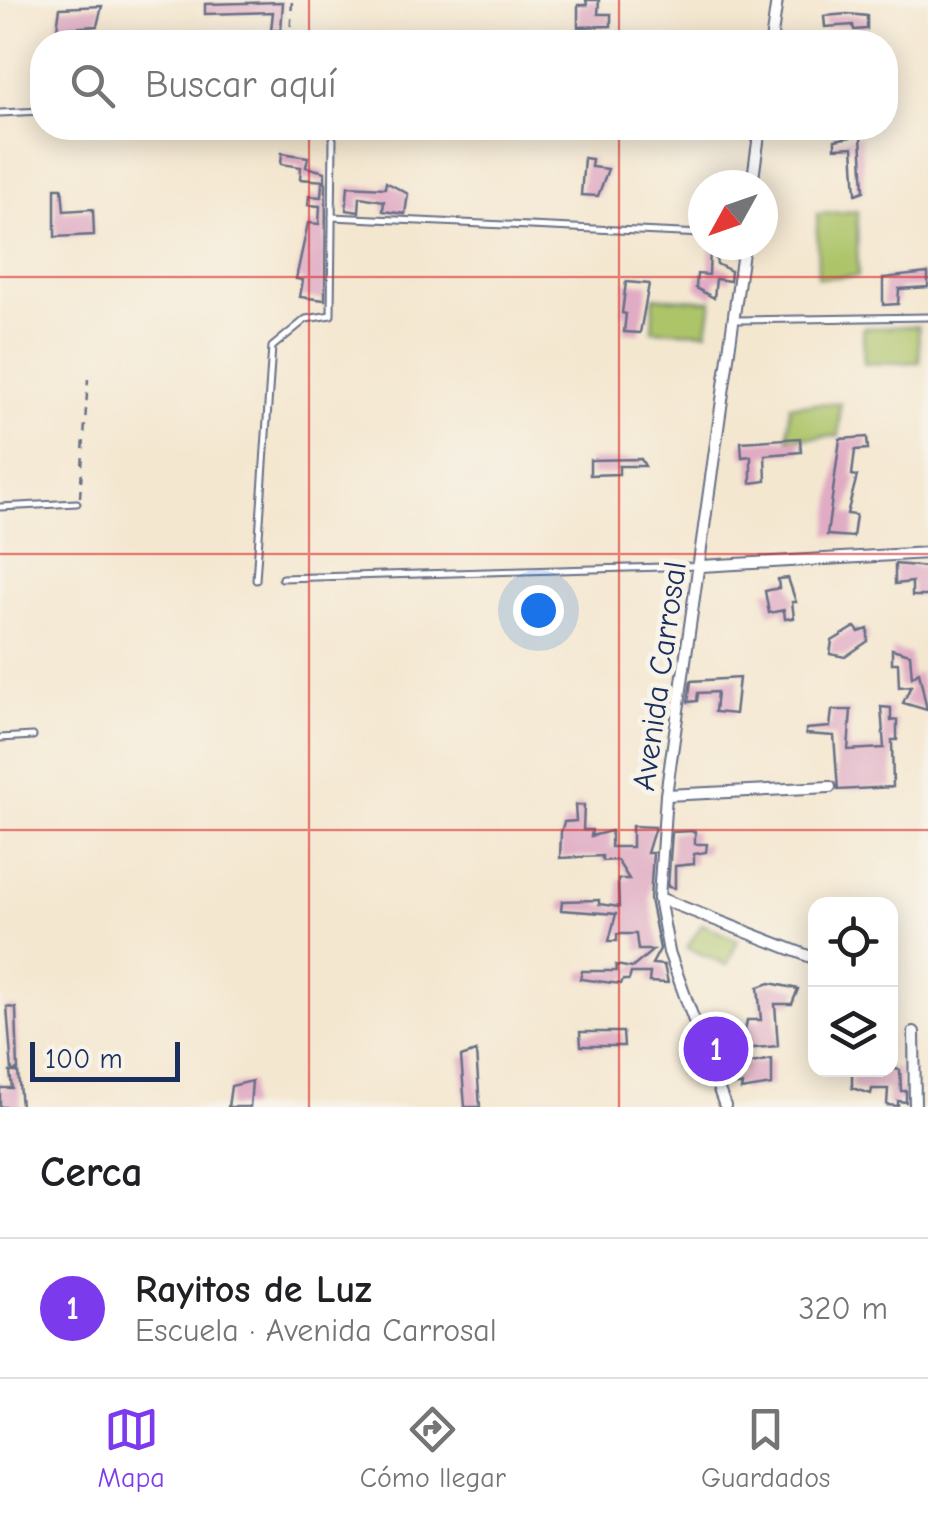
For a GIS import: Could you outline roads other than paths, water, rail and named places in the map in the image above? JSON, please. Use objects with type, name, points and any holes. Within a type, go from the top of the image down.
[{"type":"street","points":[[773,30],[777,0]]},
{"type":"street","points":[[754,170],[758,140]]},
{"type":"street","name":"Avenida Carrosal","points":[[726,1107],[668,952],[659,898],[666,796],[742,260]]},
{"type":"street","points":[[701,566],[928,553]]},
{"type":"street","points":[[666,796],[830,786]]},
{"type":"street","points":[[659,898],[808,956]]},
{"type":"street","points":[[914,1032],[915,1107]]},
{"type":"lane","points":[[0,113],[30,112]]},
{"type":"lane","points":[[256,580],[272,348],[306,319],[330,317],[332,140]]},
{"type":"lane","points":[[332,217],[688,233]]},
{"type":"lane","points":[[733,320],[928,316]]},
{"type":"lane","points":[[0,507],[76,502]]},
{"type":"lane","points":[[282,578],[701,566]]},
{"type":"lane","points":[[0,738],[33,736]]},
{"type":"place","name":"Rayitos de Luz","points":[[716,1049]]}]
